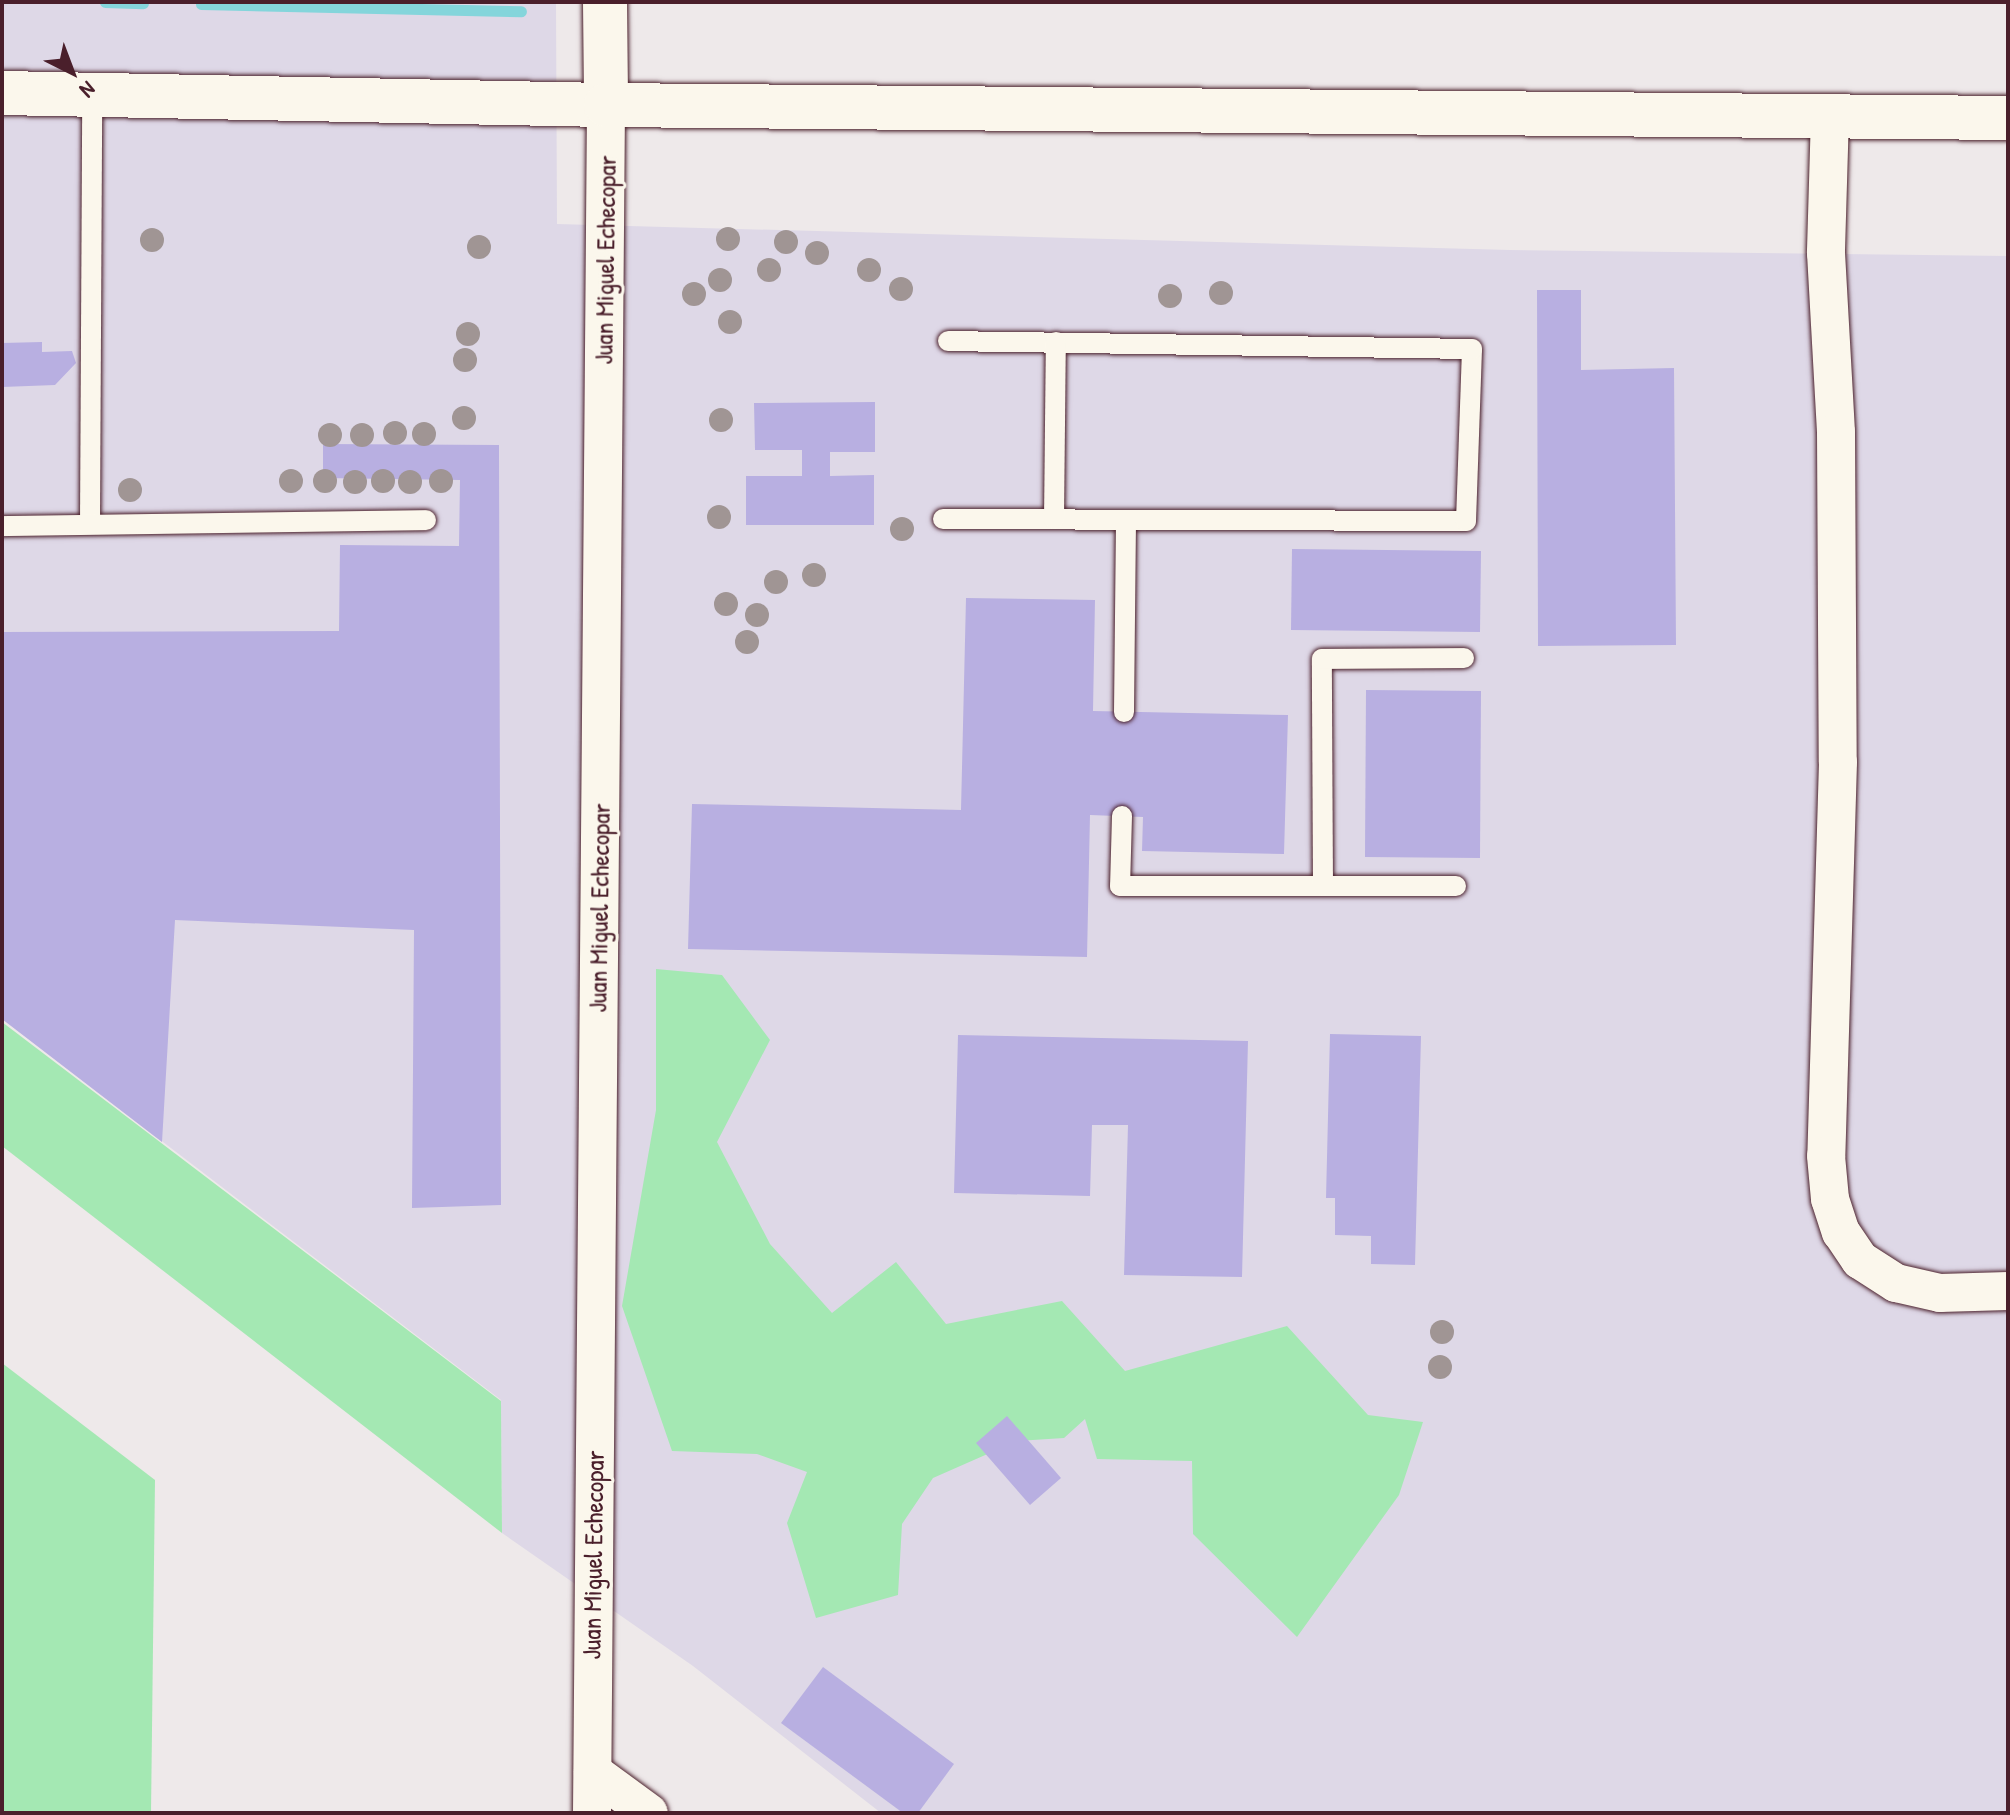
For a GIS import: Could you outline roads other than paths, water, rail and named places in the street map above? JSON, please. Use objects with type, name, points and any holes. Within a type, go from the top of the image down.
[{"type":"main road","name":"Juan Miguel Echecopar","points":[[605,2],[606,105]]},
{"type":"main road","points":[[2,93],[606,105],[2008,118]]},
{"type":"street","name":"Juan Miguel Echecopar","points":[[592,1813],[606,105]]},
{"type":"street","points":[[1830,115],[1826,253],[1836,432],[1838,762],[1826,1156],[1830,1199],[1841,1232],[1860,1260],[1896,1283],[1940,1293],[2008,1291]]},
{"type":"street","points":[[593,1772],[649,1813]]},
{"type":"lane","points":[[90,524],[92,95]]},
{"type":"lane","points":[[943,519],[1466,521],[1472,349],[948,341]]},
{"type":"lane","points":[[1054,519],[1056,342]]},
{"type":"lane","points":[[2,526],[426,520]]},
{"type":"lane","points":[[1124,712],[1126,520]]},
{"type":"lane","points":[[1323,886],[1322,659],[1464,658]]},
{"type":"lane","points":[[1122,816],[1120,886],[1456,886]]},
{"type":"waterway","points":[[105,2],[143,3]]},
{"type":"waterway","points":[[201,4],[521,11]]}]
